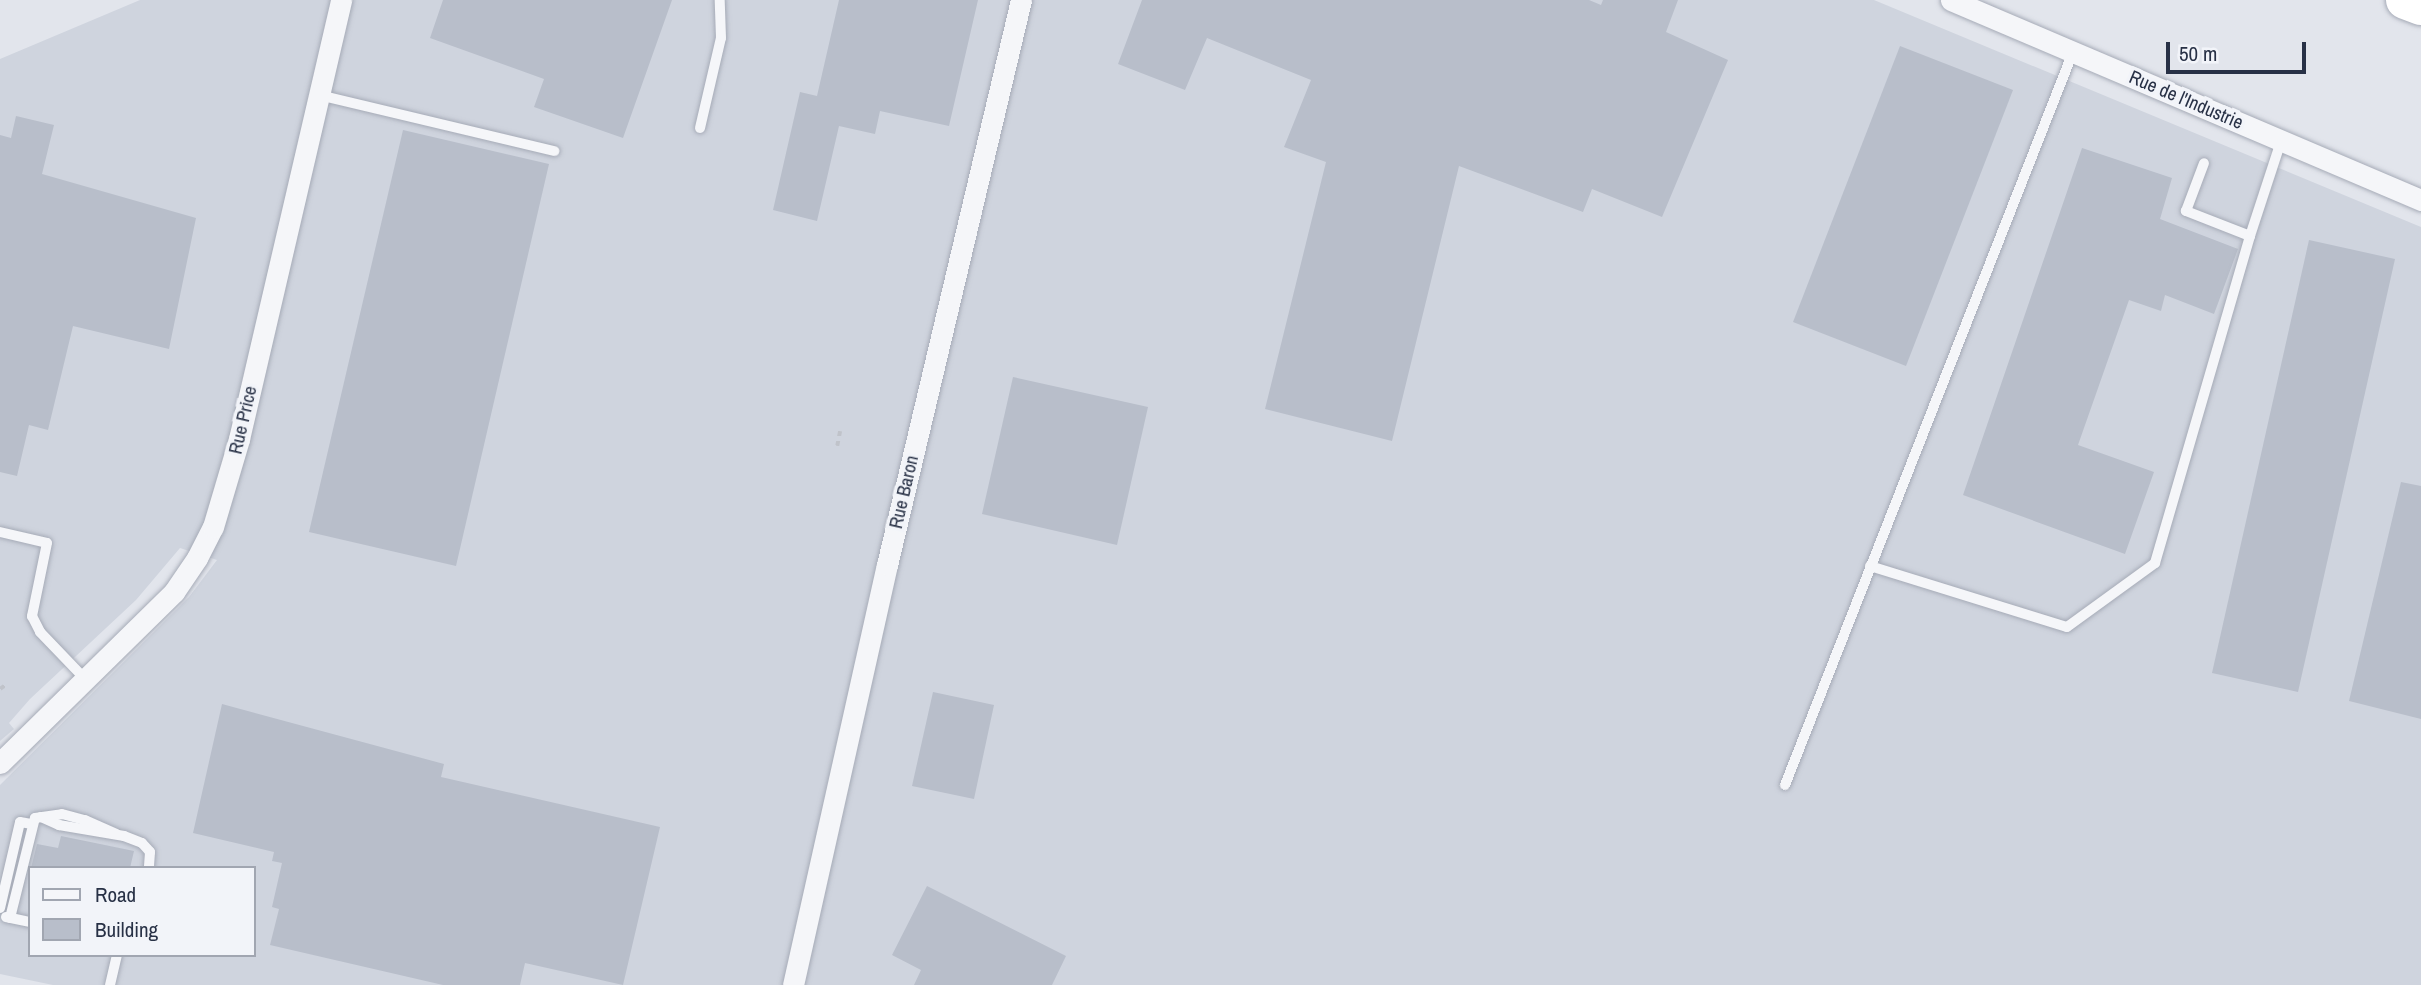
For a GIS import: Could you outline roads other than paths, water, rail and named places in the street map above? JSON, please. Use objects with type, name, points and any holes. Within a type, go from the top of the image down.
[{"type":"highway","points":[[2405,0],[2421,6]]},
{"type":"street","name":"Rue Price","points":[[0,763],[174,592],[197,558],[219,512],[341,0]]},
{"type":"street","name":"Rue Baron","points":[[793,985],[887,565],[1021,0]]},
{"type":"street","name":"Rue de l'Industrie","points":[[1951,0],[2421,201]]},
{"type":"lane","points":[[700,128],[723,25],[720,0]]},
{"type":"lane","points":[[1785,785],[2073,52]]},
{"type":"lane","points":[[319,95],[554,151]]},
{"type":"lane","points":[[1870,566],[2067,627],[2155,563],[2250,236],[2281,141]]},
{"type":"lane","points":[[2204,163],[2186,211],[2250,236]]},
{"type":"lane","points":[[0,532],[47,542],[32,616],[40,632],[86,680]]},
{"type":"lane","points":[[0,908],[20,822],[62,814],[85,820],[142,843],[150,862]]},
{"type":"lane","points":[[28,922],[5,916],[35,820]]},
{"type":"lane","points":[[110,985],[117,957]]}]
